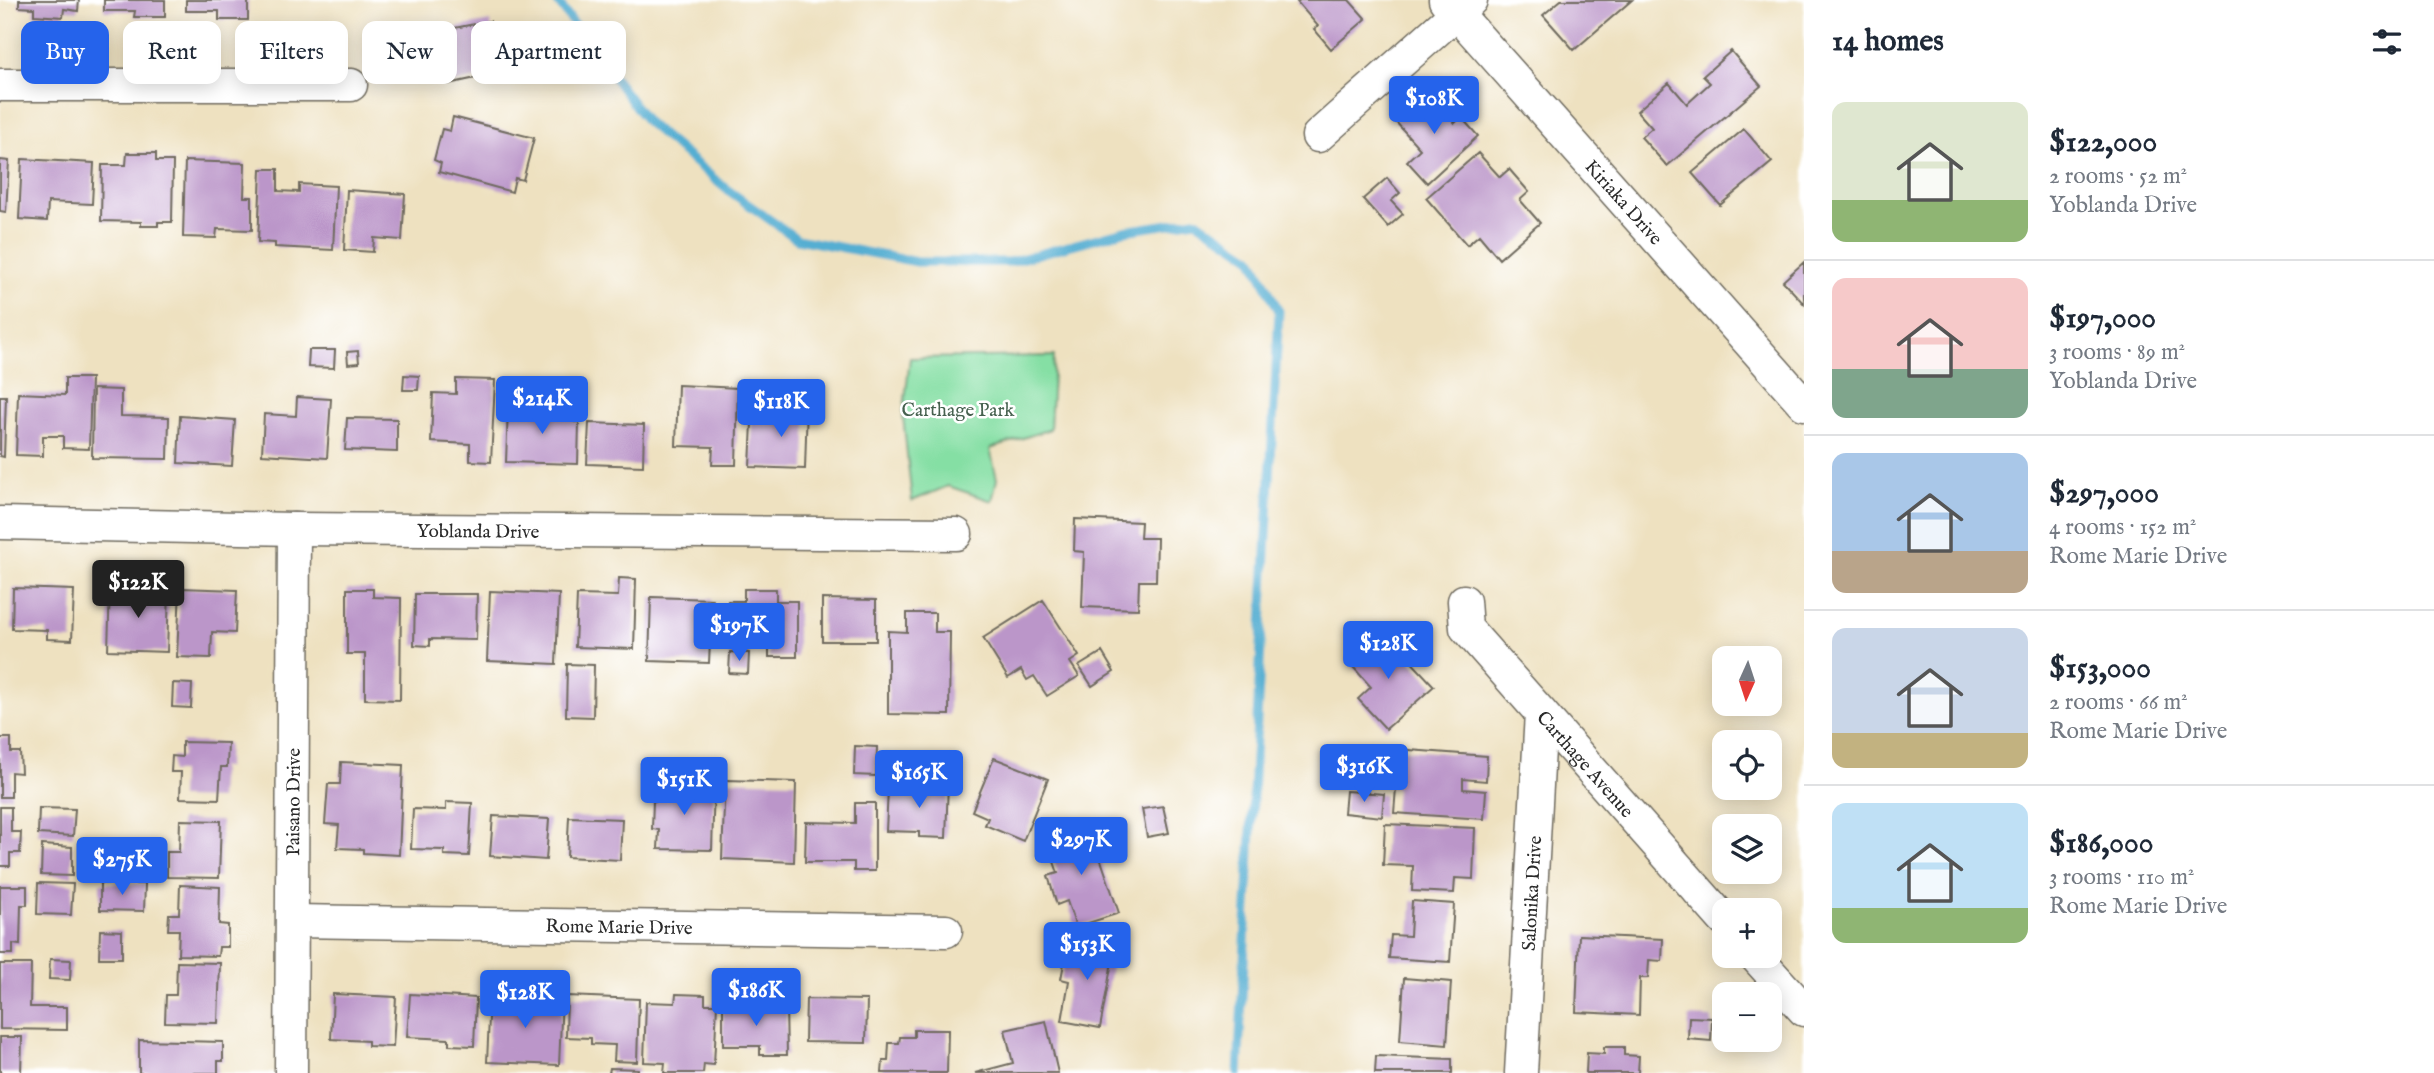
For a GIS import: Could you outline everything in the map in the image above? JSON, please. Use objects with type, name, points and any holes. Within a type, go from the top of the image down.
[{"type":"street","points":[[1318,136],[1458,4]]},
{"type":"street","name":"Kiriaka Drive","points":[[1458,4],[1804,404]]},
{"type":"street","points":[[0,85],[351,85]]},
{"type":"street","name":"Yoblanda Drive","points":[[0,523],[294,529],[956,534]]},
{"type":"street","name":"Paisano Drive","points":[[291,1073],[294,529]]},
{"type":"street","name":"Carthage Avenue","points":[[1464,601],[1466,628],[1712,906]]},
{"type":"street","name":"Salonika Drive","points":[[1521,1073],[1541,713]]},
{"type":"street","name":"Rome Marie Drive","points":[[293,921],[946,930]]},
{"type":"street","points":[[1766,968],[1804,1010]]},
{"type":"green space","name":"Carthage Park","points":[[1054,356],[1050,429],[990,449],[997,479],[992,501],[948,486],[912,501],[903,416],[910,358]]},
{"type":"building","points":[[19,0],[79,0],[78,11],[64,9],[63,17],[34,15],[34,8],[19,7]]},
{"type":"building","points":[[104,0],[165,0],[165,17],[134,17],[135,11],[104,11]]},
{"type":"building","points":[[186,0],[248,0],[248,20],[219,20],[219,11],[186,11]]},
{"type":"building","points":[[1349,0],[1366,19],[1331,49],[1314,29],[1318,26],[1297,2]]},
{"type":"building","points":[[1561,0],[1632,0],[1574,50],[1543,15]]},
{"type":"building","points":[[471,25],[471,79],[457,82],[457,27]]},
{"type":"building","points":[[1731,51],[1761,86],[1667,166],[1641,137],[1652,128],[1637,111],[1669,83],[1687,104],[1710,83],[1703,76]]},
{"type":"building","points":[[1427,92],[1455,123],[1461,117],[1478,136],[1427,183],[1407,161],[1420,149],[1395,121]]},
{"type":"building","points":[[453,117],[534,138],[523,180],[515,178],[512,192],[439,172],[441,163],[434,160],[442,129],[450,131]]},
{"type":"building","points":[[1744,129],[1772,162],[1720,205],[1692,173]]},
{"type":"building","points":[[127,153],[156,153],[156,161],[173,161],[172,222],[158,222],[158,226],[141,226],[141,222],[101,221],[102,165],[126,165]]},
{"type":"building","points":[[1478,153],[1500,177],[1509,169],[1529,192],[1520,200],[1540,223],[1499,259],[1479,235],[1467,245],[1426,198]]},
{"type":"building","points":[[22,159],[94,163],[92,204],[48,202],[47,221],[19,219]]},
{"type":"building","points":[[0,160],[9,161],[6,212],[0,211]]},
{"type":"building","points":[[185,161],[245,163],[244,197],[252,197],[252,230],[217,229],[216,238],[183,237]]},
{"type":"building","points":[[261,169],[278,169],[278,191],[299,192],[299,184],[336,186],[333,250],[275,247],[275,243],[258,242]]},
{"type":"building","points":[[1387,178],[1400,193],[1391,201],[1403,214],[1388,227],[1363,199]]},
{"type":"building","points":[[347,190],[405,194],[402,240],[374,238],[373,252],[344,250]]},
{"type":"building","points":[[1804,262],[1804,304],[1783,281]]},
{"type":"building","points":[[309,350],[335,350],[334,368],[308,367]]},
{"type":"building","points":[[358,351],[359,363],[348,364],[347,352]]},
{"type":"building","points":[[404,375],[419,376],[418,390],[403,390]]},
{"type":"building","points":[[65,378],[91,378],[89,449],[63,448],[63,436],[43,436],[43,456],[16,455],[18,393],[65,395]]},
{"type":"building","points":[[456,379],[495,380],[491,462],[470,461],[470,444],[431,442],[433,393],[456,394]]},
{"type":"building","points":[[678,385],[738,388],[736,465],[712,465],[713,447],[676,446]]},
{"type":"building","points":[[93,389],[121,390],[121,416],[169,417],[168,459],[92,458]]},
{"type":"building","points":[[0,396],[6,396],[4,457],[0,456]]},
{"type":"building","points":[[297,397],[331,399],[327,458],[262,454],[264,414],[296,416]]},
{"type":"building","points":[[778,403],[807,404],[805,469],[750,467],[752,422],[778,423]]},
{"type":"building","points":[[508,407],[576,409],[575,422],[579,422],[578,464],[506,462]]},
{"type":"building","points":[[180,416],[235,420],[232,466],[178,463]]},
{"type":"building","points":[[347,418],[397,419],[397,452],[345,450]]},
{"type":"building","points":[[589,423],[644,425],[643,466],[587,464]]},
{"type":"building","points":[[1075,519],[1141,522],[1140,538],[1157,538],[1156,581],[1139,581],[1138,609],[1082,607],[1084,552],[1074,551]]},
{"type":"building","points":[[619,578],[636,579],[634,649],[575,647],[577,595],[618,596]]},
{"type":"building","points":[[110,587],[169,590],[167,652],[108,650]]},
{"type":"building","points":[[13,588],[74,590],[72,640],[47,639],[47,630],[12,629]]},
{"type":"building","points":[[180,588],[237,590],[235,633],[212,632],[211,658],[177,657]]},
{"type":"building","points":[[347,589],[373,589],[373,597],[401,598],[400,700],[365,699],[365,654],[347,654]]},
{"type":"building","points":[[744,589],[776,589],[776,601],[797,601],[797,657],[769,657],[769,640],[747,639],[747,645],[728,645],[728,601],[744,601]]},
{"type":"building","points":[[490,591],[559,594],[556,664],[487,661]]},
{"type":"building","points":[[415,594],[477,594],[476,640],[430,639],[430,646],[414,645]]},
{"type":"building","points":[[651,597],[712,599],[709,663],[649,661]]},
{"type":"building","points":[[822,599],[876,600],[876,641],[822,641]]},
{"type":"building","points":[[1043,600],[1079,656],[1070,662],[1079,676],[1047,696],[1034,676],[1027,680],[1021,670],[1008,678],[983,638]]},
{"type":"building","points":[[907,613],[935,613],[935,632],[950,632],[949,715],[888,714],[888,631],[907,632]]},
{"type":"building","points":[[1374,633],[1401,662],[1407,657],[1434,686],[1386,729],[1358,699],[1371,687],[1346,659]]},
{"type":"building","points":[[730,652],[749,653],[748,674],[729,673]]},
{"type":"building","points":[[1102,652],[1114,672],[1092,686],[1079,666]]},
{"type":"building","points":[[567,664],[594,665],[593,717],[566,716]]},
{"type":"building","points":[[173,683],[192,684],[191,708],[172,707]]},
{"type":"building","points":[[0,738],[11,738],[11,752],[20,752],[21,773],[11,772],[11,797],[0,797]]},
{"type":"building","points":[[182,742],[228,743],[227,767],[221,767],[219,799],[180,798],[181,772],[171,772],[172,756],[182,757]]},
{"type":"building","points":[[855,746],[877,747],[876,776],[854,775]]},
{"type":"building","points":[[1396,749],[1487,756],[1486,781],[1463,779],[1463,789],[1486,791],[1484,819],[1394,813],[1396,788],[1385,787],[1386,771],[1395,771]]},
{"type":"building","points":[[994,758],[1048,779],[1023,841],[985,825],[988,818],[972,811]]},
{"type":"building","points":[[341,762],[403,765],[399,855],[337,848],[339,825],[325,824],[328,784],[340,784]]},
{"type":"building","points":[[725,780],[796,782],[794,862],[722,859]]},
{"type":"building","points":[[923,782],[948,782],[946,838],[919,837],[919,832],[886,831],[888,789],[923,790]]},
{"type":"building","points":[[660,783],[714,785],[712,850],[658,849],[659,830],[652,829],[653,801],[659,801]]},
{"type":"building","points":[[1346,791],[1384,794],[1382,817],[1344,813]]},
{"type":"building","points":[[446,802],[472,803],[469,856],[444,855],[444,850],[411,849],[413,809],[446,810]]},
{"type":"building","points":[[855,803],[875,803],[875,871],[854,871],[854,862],[805,862],[806,822],[855,823]]},
{"type":"building","points":[[1163,806],[1169,833],[1147,837],[1142,809]]},
{"type":"building","points":[[0,807],[11,807],[11,832],[21,832],[20,853],[10,853],[10,866],[0,866]]},
{"type":"building","points":[[39,808],[75,809],[73,836],[38,834]]},
{"type":"building","points":[[493,816],[549,819],[546,860],[490,856]]},
{"type":"building","points":[[569,817],[622,819],[620,860],[567,857]]},
{"type":"building","points":[[180,820],[221,821],[219,878],[167,877],[167,852],[179,852]]},
{"type":"building","points":[[1385,824],[1475,828],[1473,879],[1455,878],[1454,893],[1412,891],[1413,866],[1383,865]]},
{"type":"building","points":[[1089,825],[1119,913],[1076,927],[1067,901],[1057,905],[1048,876],[1058,873],[1046,839]]},
{"type":"building","points":[[42,845],[72,847],[72,876],[41,875]]},
{"type":"building","points":[[38,883],[73,884],[71,915],[37,914]]},
{"type":"building","points":[[100,883],[145,884],[144,911],[100,910]]},
{"type":"building","points":[[180,885],[220,887],[219,924],[228,925],[228,947],[219,947],[218,956],[178,955],[179,930],[168,930],[169,914],[179,914]]},
{"type":"building","points":[[0,886],[27,886],[27,905],[21,905],[20,945],[13,944],[13,954],[0,954]]},
{"type":"building","points":[[1412,901],[1454,904],[1450,962],[1389,958],[1391,935],[1410,936]]},
{"type":"building","points":[[100,930],[122,931],[122,958],[99,958]]},
{"type":"building","points":[[1579,935],[1663,939],[1662,961],[1649,960],[1648,978],[1640,978],[1639,1015],[1576,1012]]},
{"type":"building","points":[[1077,938],[1115,945],[1100,1028],[1062,1021],[1069,981],[1061,979],[1066,953],[1074,954]]},
{"type":"building","points":[[50,959],[71,960],[70,980],[49,979]]},
{"type":"building","points":[[177,962],[220,963],[218,1023],[165,1022],[166,995],[176,995]]},
{"type":"building","points":[[0,964],[31,964],[30,1007],[67,1007],[67,1030],[0,1029]]},
{"type":"building","points":[[1404,978],[1451,982],[1447,1045],[1400,1041]]},
{"type":"building","points":[[333,994],[396,997],[393,1047],[368,1046],[368,1041],[331,1039]]},
{"type":"building","points":[[410,994],[476,998],[474,1046],[449,1045],[449,1039],[407,1037]]},
{"type":"building","points":[[676,994],[705,995],[705,1004],[717,1004],[714,1065],[704,1064],[703,1073],[664,1073],[665,1063],[644,1062],[646,1002],[675,1003]]},
{"type":"building","points":[[490,996],[562,998],[559,1065],[487,1062]]},
{"type":"building","points":[[567,996],[639,999],[637,1062],[614,1061],[615,1045],[591,1044],[591,1038],[566,1037]]},
{"type":"building","points":[[806,999],[867,1000],[866,1043],[805,1042]]},
{"type":"building","points":[[786,1005],[787,1055],[760,1055],[760,1046],[723,1046],[723,1006]]},
{"type":"building","points":[[1689,1017],[1712,1018],[1711,1041],[1688,1039]]},
{"type":"building","points":[[1046,1021],[1058,1073],[975,1073],[1013,1063],[1005,1030]]},
{"type":"building","points":[[914,1030],[948,1030],[947,1073],[882,1073],[883,1061],[888,1061],[889,1043],[899,1043],[900,1037],[914,1037]]},
{"type":"building","points":[[0,1037],[22,1037],[21,1073],[0,1073]]},
{"type":"building","points":[[139,1040],[223,1042],[223,1061],[218,1061],[218,1073],[139,1073]]},
{"type":"building","points":[[1604,1047],[1624,1047],[1624,1055],[1639,1056],[1638,1073],[1586,1073],[1587,1053],[1604,1054]]},
{"type":"building","points":[[1376,1056],[1452,1059],[1452,1073],[1375,1073]]},
{"type":"building","points":[[610,1068],[638,1069],[638,1073],[609,1073]]},
{"type":"waterway","points":[[556,0],[647,122],[725,188],[797,239],[917,262],[1009,262],[1124,231],[1195,220],[1252,258],[1279,311],[1238,1073]]}]
